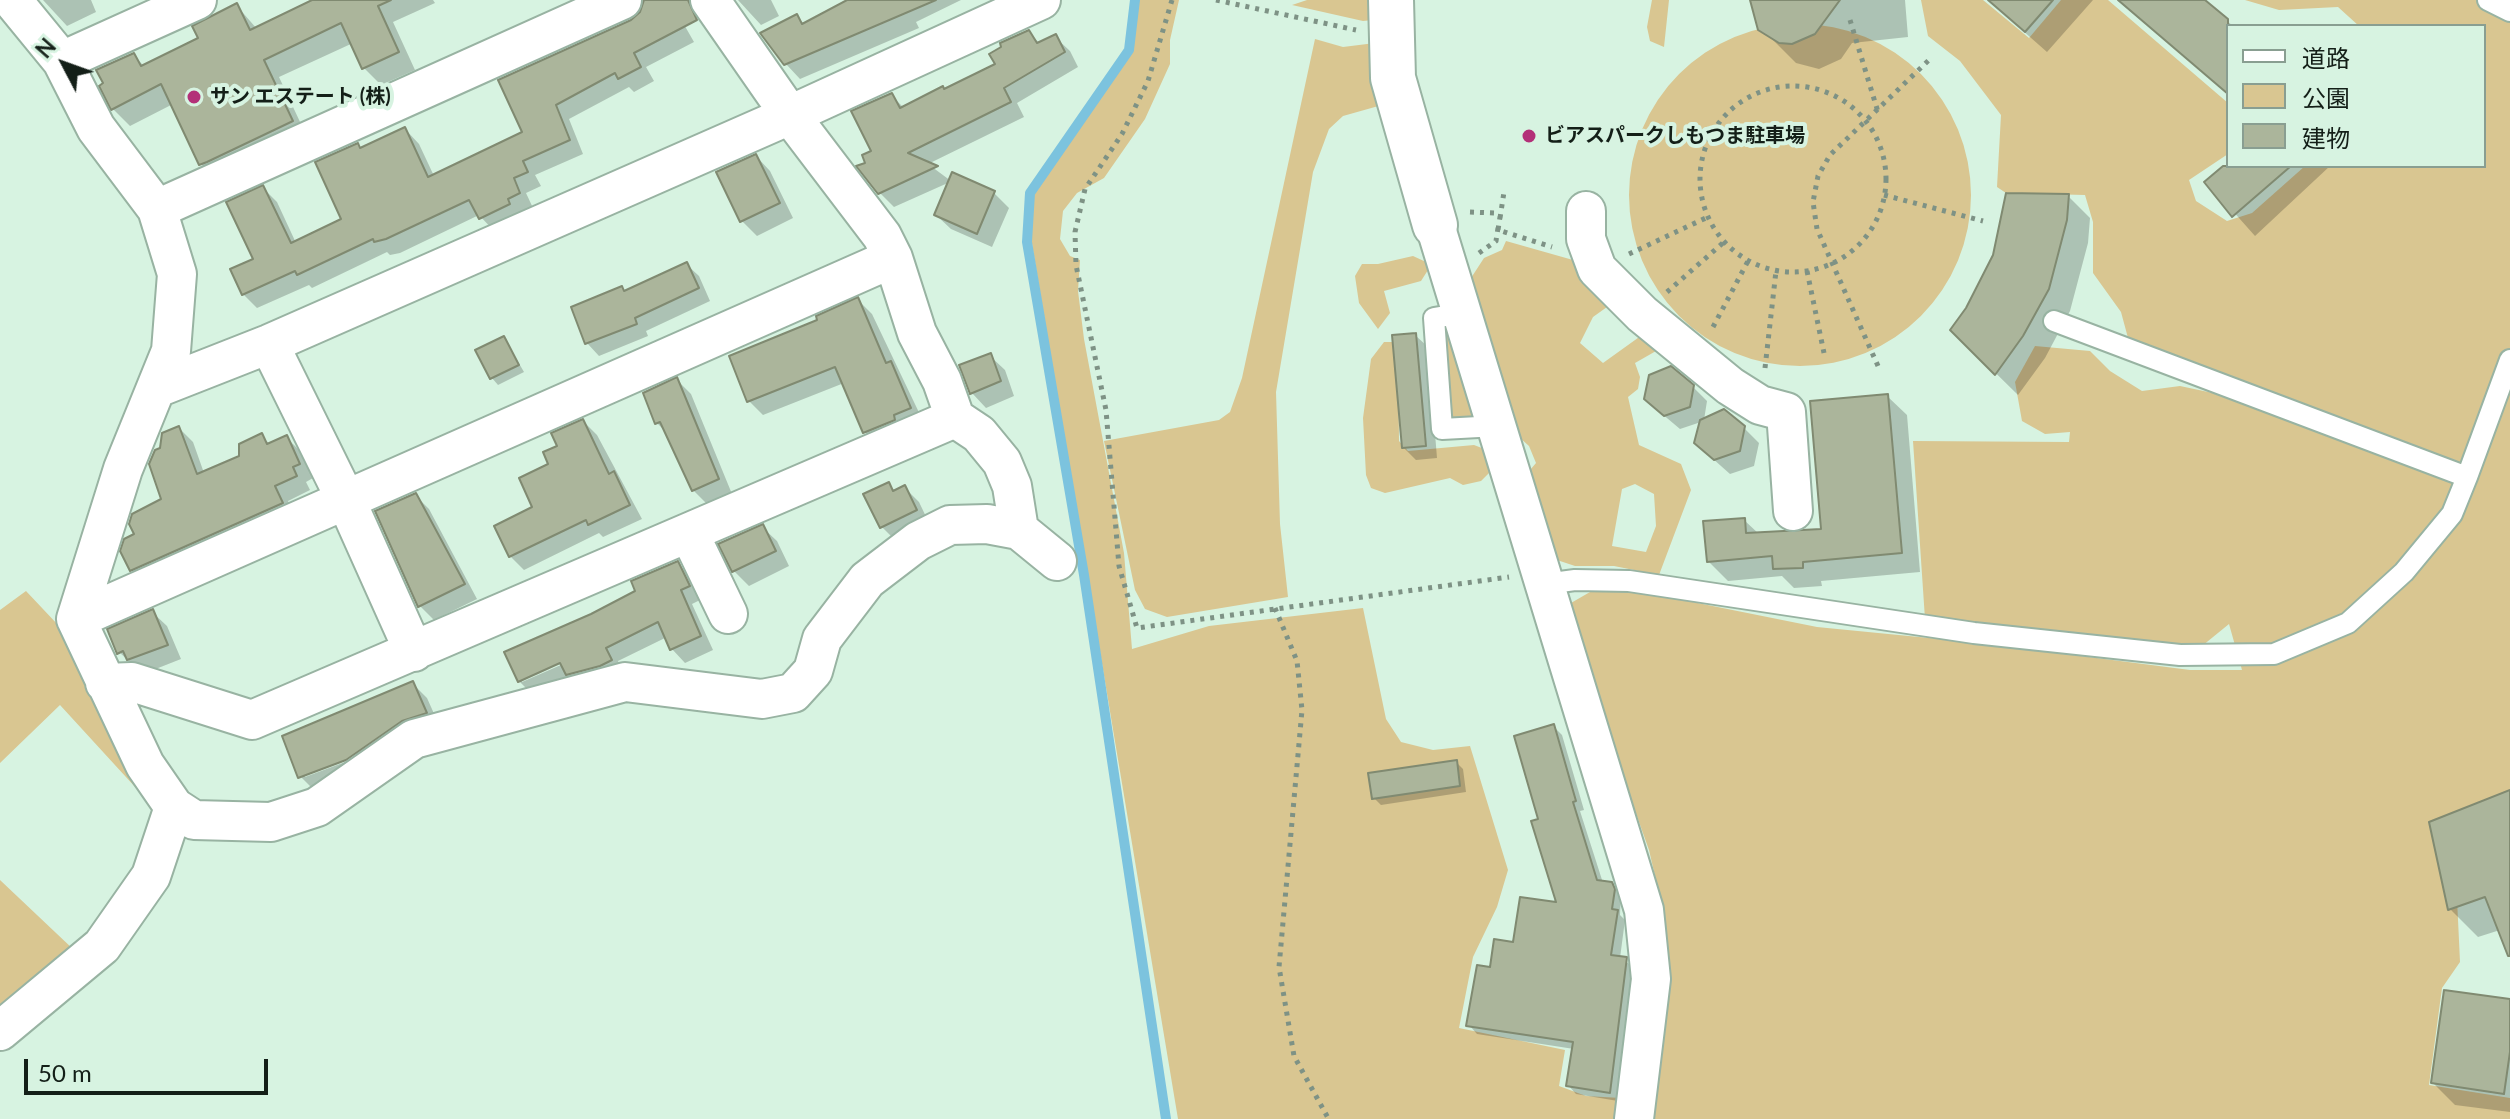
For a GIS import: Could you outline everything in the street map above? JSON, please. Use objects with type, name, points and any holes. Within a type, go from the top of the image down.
[{"type":"street","points":[[12,0],[62,61],[96,128],[157,209],[177,274],[171,351],[123,469],[76,619],[145,765],[174,807],[194,820],[271,822],[317,807],[414,739],[625,682],[762,699],[793,693],[813,671],[822,639],[867,580],[918,541],[950,525],[987,524],[1019,530],[1057,561]]},
{"type":"street","points":[[62,61],[197,0]]},
{"type":"street","points":[[157,209],[622,0]]},
{"type":"street","points":[[710,0],[790,115],[882,236],[893,258],[917,333],[942,381],[955,418],[979,434],[1002,462],[1012,486],[1019,530]]},
{"type":"street","points":[[157,388],[269,344],[790,115],[1041,0]]},
{"type":"street","points":[[1391,15],[1393,78],[1644,910],[1651,979],[1634,1119]]},
{"type":"street","points":[[1586,211],[1586,239],[1593,260],[1642,314],[1696,359],[1760,405],[1786,412],[1793,511]]},
{"type":"street","points":[[76,619],[893,258]]},
{"type":"street","points":[[269,344],[345,498],[414,652]]},
{"type":"street","points":[[105,683],[132,682],[252,720],[955,418]]},
{"type":"street","points":[[689,533],[728,614]]},
{"type":"street","points":[[0,1031],[102,946],[151,876],[174,807]]},
{"type":"lane","points":[[2488,0],[2510,11]]},
{"type":"lane","points":[[1463,313],[1434,318],[1442,429],[1497,426]]},
{"type":"lane","points":[[2054,321],[2467,477]]},
{"type":"lane","points":[[1543,578],[1629,581],[1990,634],[2180,655],[2274,654],[2348,623],[2404,572],[2452,514],[2510,360]]},
{"type":"path","points":[[1172,0],[1148,81],[1122,134],[1085,189],[1075,232],[1076,265],[1106,410],[1119,566],[1137,628],[1275,608],[1543,578]]},
{"type":"path","points":[[1216,0],[1343,30],[1391,15]]},
{"type":"path","points":[[1850,20],[1878,112]]},
{"type":"path","points":[[1878,366],[1817,229],[1813,202],[1818,176],[1830,155],[1930,59]]},
{"type":"path","points":[[1778,87],[1808,87],[1838,97],[1866,120],[1880,144],[1886,175],[1882,207],[1868,236],[1832,264],[1807,271],[1776,270],[1748,261],[1724,242],[1708,217],[1701,197],[1700,167],[1709,138],[1726,114],[1750,96],[1778,87]]},
{"type":"path","points":[[1441,244],[1485,251],[1496,241],[1504,192]]},
{"type":"path","points":[[1884,195],[1983,221]]},
{"type":"path","points":[[1441,244],[1474,211],[1494,213],[1500,217]]},
{"type":"path","points":[[1498,230],[1593,260],[1708,217]]},
{"type":"path","points":[[1642,314],[1724,242]]},
{"type":"path","points":[[1696,359],[1748,261]]},
{"type":"path","points":[[1760,405],[1776,270]]},
{"type":"path","points":[[1807,271],[1824,353]]},
{"type":"path","points":[[1275,608],[1297,661],[1302,710],[1279,967],[1294,1056],[1328,1118]]},
{"type":"green space","points":[[1138,0],[1179,0],[1170,40],[1170,64],[1145,119],[1104,178],[1077,193],[1063,211],[1060,239],[1070,256],[1080,260],[1078,291],[1084,339],[1124,553],[1132,649],[1209,626],[1363,608],[1386,719],[1401,742],[1433,750],[1470,746],[1508,870],[1497,907],[1473,957],[1459,1028],[1565,1050],[1559,1086],[1586,1096],[1621,1098],[1613,1119],[1178,1119],[1031,238],[1034,194],[1131,52]]},
{"type":"green space","points":[[1307,0],[1376,0],[1373,20],[1363,21],[1292,5]]},
{"type":"green space","points":[[1652,0],[1669,0],[1664,47],[1650,41],[1647,27]]},
{"type":"green space","points":[[1921,0],[1983,0],[2029,38],[2061,0],[2108,0],[2226,101],[2226,155],[2189,180],[2196,201],[2227,221],[2252,213],[2303,168],[2486,168],[2486,24],[2357,24],[2338,7],[2279,10],[2245,0],[2510,0],[2510,803],[2456,877],[2460,962],[2442,988],[2429,1085],[2510,1098],[2510,1119],[1652,1119],[1670,974],[1662,906],[1649,850],[1633,805],[1599,741],[1570,627],[1571,603],[1590,592],[1633,590],[1817,627],[1980,643],[2190,670],[2242,670],[2229,624],[2202,646],[1925,619],[1913,441],[2069,442],[2070,432],[2045,434],[2022,421],[2015,382],[2035,346],[2090,351],[2110,371],[2142,391],[2180,386],[2227,396],[2131,349],[2121,312],[2093,273],[2093,222],[2085,195],[2006,193],[1997,187],[2001,115],[1960,61],[1928,36]]},
{"type":"green space","points":[[1800,24],[1833,27],[1865,37],[1895,53],[1921,74],[1942,100],[1958,130],[1968,162],[1971,195],[1968,228],[1958,260],[1942,290],[1921,316],[1895,337],[1865,353],[1833,363],[1800,366],[1767,363],[1735,353],[1705,337],[1679,316],[1658,290],[1642,260],[1632,228],[1629,195],[1632,162],[1642,130],[1658,100],[1679,74],[1705,53],[1735,37],[1767,27]]},
{"type":"green space","points":[[1315,39],[1343,47],[1375,43],[1382,105],[1343,116],[1329,129],[1313,172],[1276,392],[1280,524],[1288,597],[1167,617],[1145,609],[1135,590],[1104,441],[1219,420],[1230,412],[1242,378]]},
{"type":"green space","points":[[1506,241],[1573,260],[1602,294],[1598,297],[1607,307],[1593,317],[1580,343],[1603,363],[1642,335],[1656,351],[1635,363],[1640,377],[1638,389],[1628,397],[1639,445],[1681,464],[1691,490],[1659,575],[1614,566],[1575,566],[1548,557],[1525,476],[1536,463],[1529,446],[1519,437],[1471,278],[1484,258],[1502,250]],"holes":[[[1635,484],[1654,494],[1656,526],[1646,552],[1612,546],[1622,489]]]},
{"type":"green space","points":[[1413,256],[1426,262],[1428,270],[1421,281],[1384,291],[1390,313],[1378,329],[1359,303],[1355,276],[1362,264],[1378,264]]},
{"type":"green space","points":[[1459,326],[1483,419],[1451,424],[1446,329]]},
{"type":"green space","points":[[1384,342],[1392,342],[1398,350],[1399,441],[1408,451],[1474,445],[1487,450],[1494,468],[1481,481],[1463,485],[1450,478],[1385,493],[1371,488],[1366,475],[1363,418],[1371,359]]},
{"type":"green space","points":[[26,591],[59,626],[158,812],[60,705],[0,763],[0,610]]},
{"type":"green space","points":[[0,880],[74,950],[0,1009]]},
{"type":"building","points":[[312,0],[391,0],[378,6],[399,52],[362,69],[341,23],[264,60],[293,121],[207,162],[199,165],[161,84],[111,110],[99,86],[103,83],[96,70],[134,53],[141,66],[198,38],[192,26],[237,3],[250,30]]},
{"type":"building","points":[[644,0],[688,0],[697,20],[634,53],[641,67],[618,79],[615,73],[556,105],[570,140],[523,161],[528,172],[514,178],[520,193],[508,199],[510,204],[479,219],[469,200],[386,239],[374,242],[373,239],[297,275],[295,271],[242,295],[230,269],[253,259],[226,202],[263,185],[291,243],[341,219],[315,162],[358,143],[360,148],[405,127],[428,177],[522,132],[498,80],[631,20],[640,12]]},
{"type":"building","points":[[847,0],[936,0],[784,65],[760,33],[797,14],[802,24]]},
{"type":"building","points":[[1750,0],[1840,0],[1815,34],[1792,44],[1779,43],[1758,30]]},
{"type":"building","points":[[1988,0],[2053,0],[2025,32]]},
{"type":"building","points":[[2118,0],[2205,0],[2228,19],[2226,92]]},
{"type":"building","points":[[1029,30],[1037,43],[1056,34],[1065,52],[1004,88],[1011,102],[908,153],[938,166],[878,194],[856,166],[865,163],[862,155],[871,151],[851,111],[892,93],[900,108],[943,86],[944,89],[995,64],[989,54],[1001,47],[1000,43]]},
{"type":"building","points":[[756,154],[780,203],[740,222],[716,172]]},
{"type":"building","points":[[2223,166],[2289,168],[2232,217],[2204,182]]},
{"type":"building","points":[[952,172],[995,191],[977,234],[934,215]]},
{"type":"building","points":[[2006,193],[2069,194],[2067,220],[2049,289],[2023,336],[1995,375],[1950,330],[1966,308],[1993,255]]},
{"type":"building","points":[[687,262],[699,288],[635,318],[637,324],[585,344],[571,307],[622,286],[624,291]]},
{"type":"building","points":[[858,297],[886,363],[891,361],[911,408],[894,415],[895,420],[863,433],[835,367],[747,402],[729,356],[817,320],[816,316]]},
{"type":"building","points":[[1416,333],[1426,446],[1402,448],[1392,335]]},
{"type":"building","points":[[504,336],[519,365],[490,379],[475,350]]},
{"type":"building","points":[[991,353],[1001,381],[970,394],[959,365]]},
{"type":"building","points":[[1671,366],[1694,385],[1690,407],[1664,416],[1644,399],[1649,375]]},
{"type":"building","points":[[677,377],[719,479],[692,491],[660,422],[655,424],[643,393]]},
{"type":"building","points":[[1888,394],[1902,553],[1803,562],[1803,568],[1773,569],[1772,556],[1707,562],[1703,521],[1745,518],[1746,533],[1821,529],[1810,401]]},
{"type":"building","points":[[1724,409],[1745,426],[1740,451],[1714,460],[1694,443],[1700,420]]},
{"type":"building","points":[[583,419],[609,474],[614,471],[630,505],[588,525],[586,520],[509,557],[494,526],[532,507],[519,478],[548,464],[543,452],[557,446],[551,433]]},
{"type":"building","points":[[179,426],[197,474],[239,456],[239,444],[262,433],[267,444],[287,435],[300,464],[293,467],[297,476],[275,486],[283,503],[130,571],[120,551],[124,539],[134,534],[129,524],[132,514],[161,499],[149,464],[155,450],[160,448],[162,433]]},
{"type":"building","points":[[889,482],[893,491],[905,485],[917,510],[880,528],[863,494]]},
{"type":"building","points":[[416,493],[465,584],[418,607],[375,511]]},
{"type":"building","points":[[763,524],[776,551],[732,572],[718,544]]},
{"type":"building","points":[[678,561],[690,586],[681,590],[701,636],[670,650],[658,622],[606,648],[612,660],[600,666],[566,675],[560,663],[518,682],[504,652],[635,591],[631,581]]},
{"type":"building","points":[[153,609],[168,645],[127,660],[123,651],[117,654],[107,629]]},
{"type":"building","points":[[413,681],[427,713],[402,721],[346,760],[298,778],[282,736]]},
{"type":"building","points":[[1554,724],[1576,801],[1573,802],[1597,880],[1612,882],[1615,889],[1612,909],[1618,910],[1611,955],[1627,957],[1610,1093],[1566,1086],[1573,1042],[1466,1026],[1477,965],[1490,967],[1494,939],[1513,942],[1520,897],[1556,902],[1531,821],[1538,819],[1514,736]]},
{"type":"building","points":[[1457,760],[1460,786],[1372,799],[1368,773]]},
{"type":"building","points":[[2510,790],[2508,956],[2485,897],[2448,910],[2429,822]]},
{"type":"building","points":[[2444,990],[2510,999],[2510,1052],[2504,1094],[2431,1083]]},
{"type":"waterway","points":[[1135,0],[1129,50],[1030,193],[1027,242],[1084,575],[1166,1119]]},
{"type":"place","name":"サン エステート (株)","points":[[194,97]]},
{"type":"place","name":"ビアスパークしもつま駐車場","points":[[1529,136]]}]
